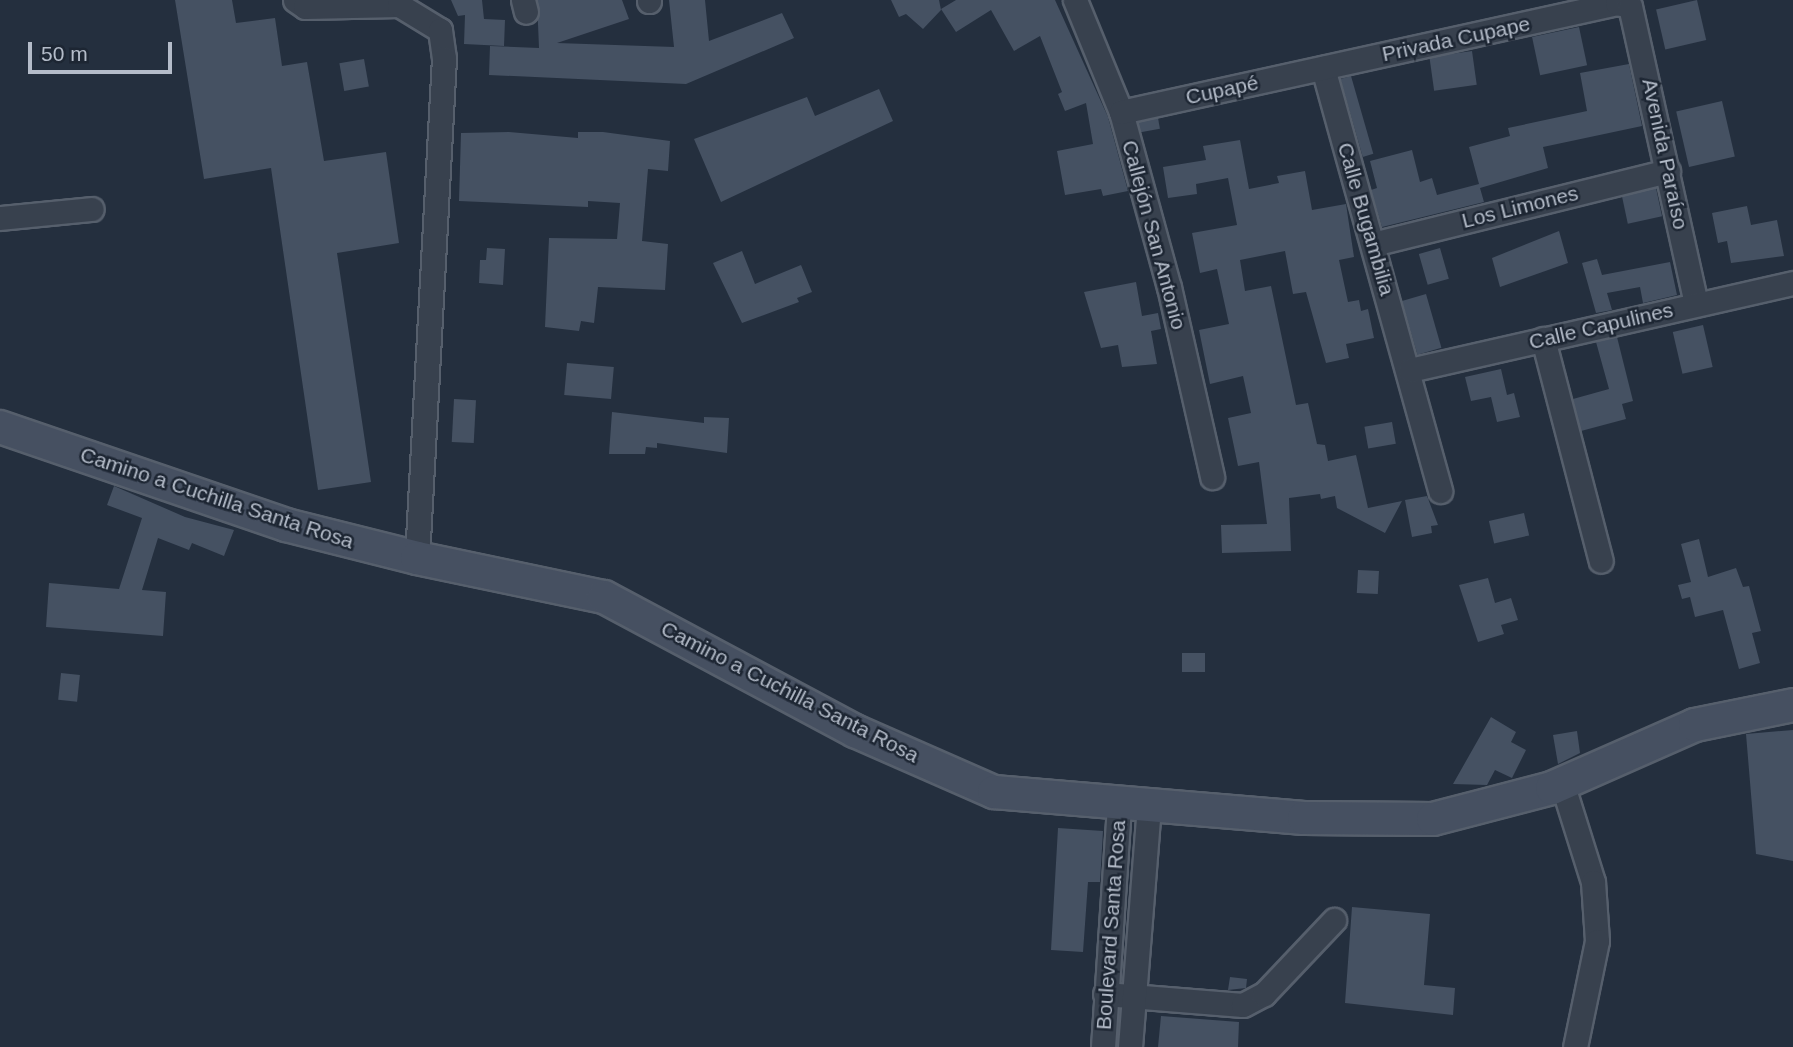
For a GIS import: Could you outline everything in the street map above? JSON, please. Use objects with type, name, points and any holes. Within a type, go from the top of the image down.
[{"type":"street","points":[[295,0],[305,7],[399,5],[440,30],[444,58],[417,558]]},
{"type":"street","name":"Callejón San Antonio","points":[[1075,0],[1121,112],[1169,287],[1212,477]]},
{"type":"street","name":"Privada Cupape","points":[[1323,68],[1617,3],[1630,6]]},
{"type":"street","name":"Avenida Paraíso","points":[[1630,6],[1696,304]]},
{"type":"street","name":"Cupapé","points":[[1121,112],[1323,68]]},
{"type":"street","name":"Calle Bugambilia","points":[[1323,68],[1410,370],[1440,491]]},
{"type":"street","name":"Los Limones","points":[[1373,244],[1668,171]]},
{"type":"street","points":[[0,218],[92,209]]},
{"type":"street","name":"Calle Capulines","points":[[1410,370],[1793,283]]},
{"type":"street","points":[[1543,339],[1601,561]]},
{"type":"street","name":"Camino a Cuchilla Santa Rosa","points":[[0,427],[286,525],[417,558],[604,597],[855,731],[994,792],[1304,818],[1433,818],[1562,783],[1695,725],[1793,705]]},
{"type":"street","points":[[1562,783],[1593,882],[1597,942],[1575,1047]]},
{"type":"street","name":"Boulevard Santa Rosa","points":[[1103,1047],[1105,994],[1134,804]]},
{"type":"street","name":"Boulevard Santa Rosa","points":[[1130,1047],[1134,804]]},
{"type":"street","points":[[1105,994],[1132,999],[1243,1005],[1264,995],[1334,920]]},
{"type":"building","points":[[175,0],[232,0],[236,23],[275,18],[282,66],[307,62],[324,161],[386,152],[399,243],[337,253],[371,482],[318,490],[271,168],[204,179]]},
{"type":"building","points":[[451,0],[482,0],[484,19],[505,20],[504,46],[464,44],[465,15],[458,16]]},
{"type":"building","points":[[537,0],[622,0],[629,19],[557,43],[674,47],[669,0],[705,0],[709,41],[782,13],[794,38],[686,84],[489,75],[490,46],[539,48]]},
{"type":"building","points":[[891,0],[939,0],[941,10],[923,29],[906,14],[899,17]]},
{"type":"building","points":[[956,0],[1055,0],[1108,117],[1128,191],[1103,196],[1101,189],[1065,195],[1057,151],[1093,144],[1086,103],[1065,111],[1058,94],[1062,92],[1040,36],[1014,51],[991,10],[956,32],[941,9]]},
{"type":"building","points":[[1697,0],[1706,40],[1665,49],[1656,9]]},
{"type":"building","points":[[1579,27],[1587,65],[1540,75],[1532,37]]},
{"type":"building","points":[[1472,51],[1477,85],[1434,91],[1429,57]]},
{"type":"building","points":[[364,59],[369,87],[344,91],[339,63]]},
{"type":"building","points":[[1629,64],[1642,126],[1543,147],[1548,168],[1480,188],[1484,202],[1382,227],[1371,190],[1377,188],[1370,161],[1412,150],[1420,182],[1432,178],[1437,195],[1479,184],[1469,147],[1510,136],[1508,128],[1587,111],[1580,73]]},
{"type":"building","points":[[1351,76],[1373,154],[1363,157],[1340,79]]},
{"type":"building","points":[[879,89],[893,121],[721,202],[694,139],[807,97],[815,116]]},
{"type":"building","points":[[1722,101],[1735,157],[1689,167],[1676,112]]},
{"type":"building","points":[[1158,118],[1160,129],[1139,132],[1137,122]]},
{"type":"building","points":[[509,132],[578,138],[578,132],[603,132],[670,141],[668,171],[648,169],[642,241],[668,244],[665,290],[598,287],[594,323],[581,321],[579,331],[545,327],[549,238],[617,239],[620,203],[588,201],[588,207],[459,201],[461,133]]},
{"type":"building","points":[[1240,140],[1249,189],[1279,183],[1277,176],[1305,171],[1312,210],[1346,204],[1354,257],[1339,260],[1348,302],[1359,300],[1361,311],[1368,309],[1374,338],[1346,344],[1349,358],[1326,363],[1306,292],[1293,294],[1285,251],[1240,260],[1245,291],[1271,286],[1296,405],[1308,403],[1317,444],[1325,445],[1328,461],[1356,455],[1368,508],[1402,501],[1385,533],[1337,508],[1335,496],[1321,499],[1320,494],[1289,498],[1291,551],[1222,553],[1221,525],[1267,524],[1259,462],[1238,466],[1228,418],[1251,413],[1243,376],[1210,384],[1199,330],[1229,324],[1217,269],[1200,273],[1192,233],[1237,225],[1228,178],[1196,184],[1197,194],[1168,198],[1163,167],[1206,160],[1203,146]]},
{"type":"building","points":[[1656,188],[1662,216],[1628,224],[1622,195]]},
{"type":"building","points":[[1747,206],[1751,225],[1777,220],[1784,256],[1731,263],[1727,241],[1718,243],[1712,213]]},
{"type":"building","points":[[1559,231],[1568,263],[1500,287],[1492,258]]},
{"type":"building","points":[[487,248],[505,249],[503,285],[479,283],[480,260],[486,260]]},
{"type":"building","points":[[1440,248],[1449,279],[1428,285],[1419,254]]},
{"type":"building","points":[[742,251],[755,284],[801,265],[812,292],[797,298],[799,302],[742,323],[713,263]]},
{"type":"building","points":[[1597,259],[1602,275],[1670,262],[1677,295],[1643,303],[1640,287],[1607,293],[1612,310],[1596,313],[1582,263]]},
{"type":"building","points":[[1136,282],[1142,316],[1158,313],[1161,329],[1151,331],[1157,364],[1122,367],[1118,345],[1101,348],[1084,292]]},
{"type":"building","points":[[1426,294],[1441,348],[1417,355],[1402,301]]},
{"type":"building","points":[[1703,325],[1713,367],[1682,374],[1673,332]]},
{"type":"building","points":[[1617,337],[1633,401],[1622,404],[1626,419],[1581,431],[1573,399],[1609,389],[1596,342]]},
{"type":"building","points":[[567,363],[614,367],[611,399],[564,395]]},
{"type":"building","points":[[1501,369],[1507,395],[1514,393],[1520,417],[1497,422],[1491,397],[1471,401],[1465,377]]},
{"type":"building","points":[[454,399],[476,400],[474,443],[452,442]]},
{"type":"building","points":[[612,412],[704,423],[704,417],[729,418],[727,453],[657,443],[657,448],[646,447],[645,454],[609,454]]},
{"type":"building","points":[[1392,422],[1396,444],[1368,449],[1364,427]]},
{"type":"building","points":[[114,486],[185,517],[234,530],[224,556],[192,543],[189,550],[158,538],[142,590],[166,592],[163,636],[46,627],[49,583],[119,589],[142,518],[107,505]]},
{"type":"building","points":[[1427,496],[1438,525],[1431,526],[1432,533],[1412,537],[1405,500]]},
{"type":"building","points":[[1524,513],[1529,535],[1494,544],[1489,521]]},
{"type":"building","points":[[1699,539],[1708,577],[1736,568],[1743,587],[1749,586],[1761,631],[1752,633],[1760,663],[1739,669],[1723,610],[1695,617],[1690,597],[1682,599],[1678,585],[1691,582],[1681,544]]},
{"type":"building","points":[[1358,570],[1379,571],[1378,594],[1357,593]]},
{"type":"building","points":[[1488,578],[1495,603],[1511,598],[1518,620],[1501,625],[1504,634],[1478,642],[1459,585]]},
{"type":"building","points":[[1182,653],[1205,653],[1205,672],[1182,672]]},
{"type":"building","points":[[61,673],[80,675],[77,702],[58,700]]},
{"type":"building","points":[[1491,717],[1516,732],[1511,742],[1526,750],[1512,778],[1495,770],[1487,785],[1453,784]]},
{"type":"building","points":[[1793,730],[1793,861],[1756,854],[1746,734]]},
{"type":"building","points":[[1577,731],[1580,753],[1558,764],[1553,735]]},
{"type":"building","points":[[1058,828],[1103,831],[1100,882],[1088,882],[1083,952],[1051,950]]},
{"type":"building","points":[[1352,907],[1430,914],[1424,985],[1455,988],[1453,1015],[1345,1003]]},
{"type":"building","points":[[1230,977],[1247,979],[1246,988],[1228,990]]},
{"type":"building","points":[[1161,1016],[1239,1022],[1238,1047],[1158,1047]]}]
